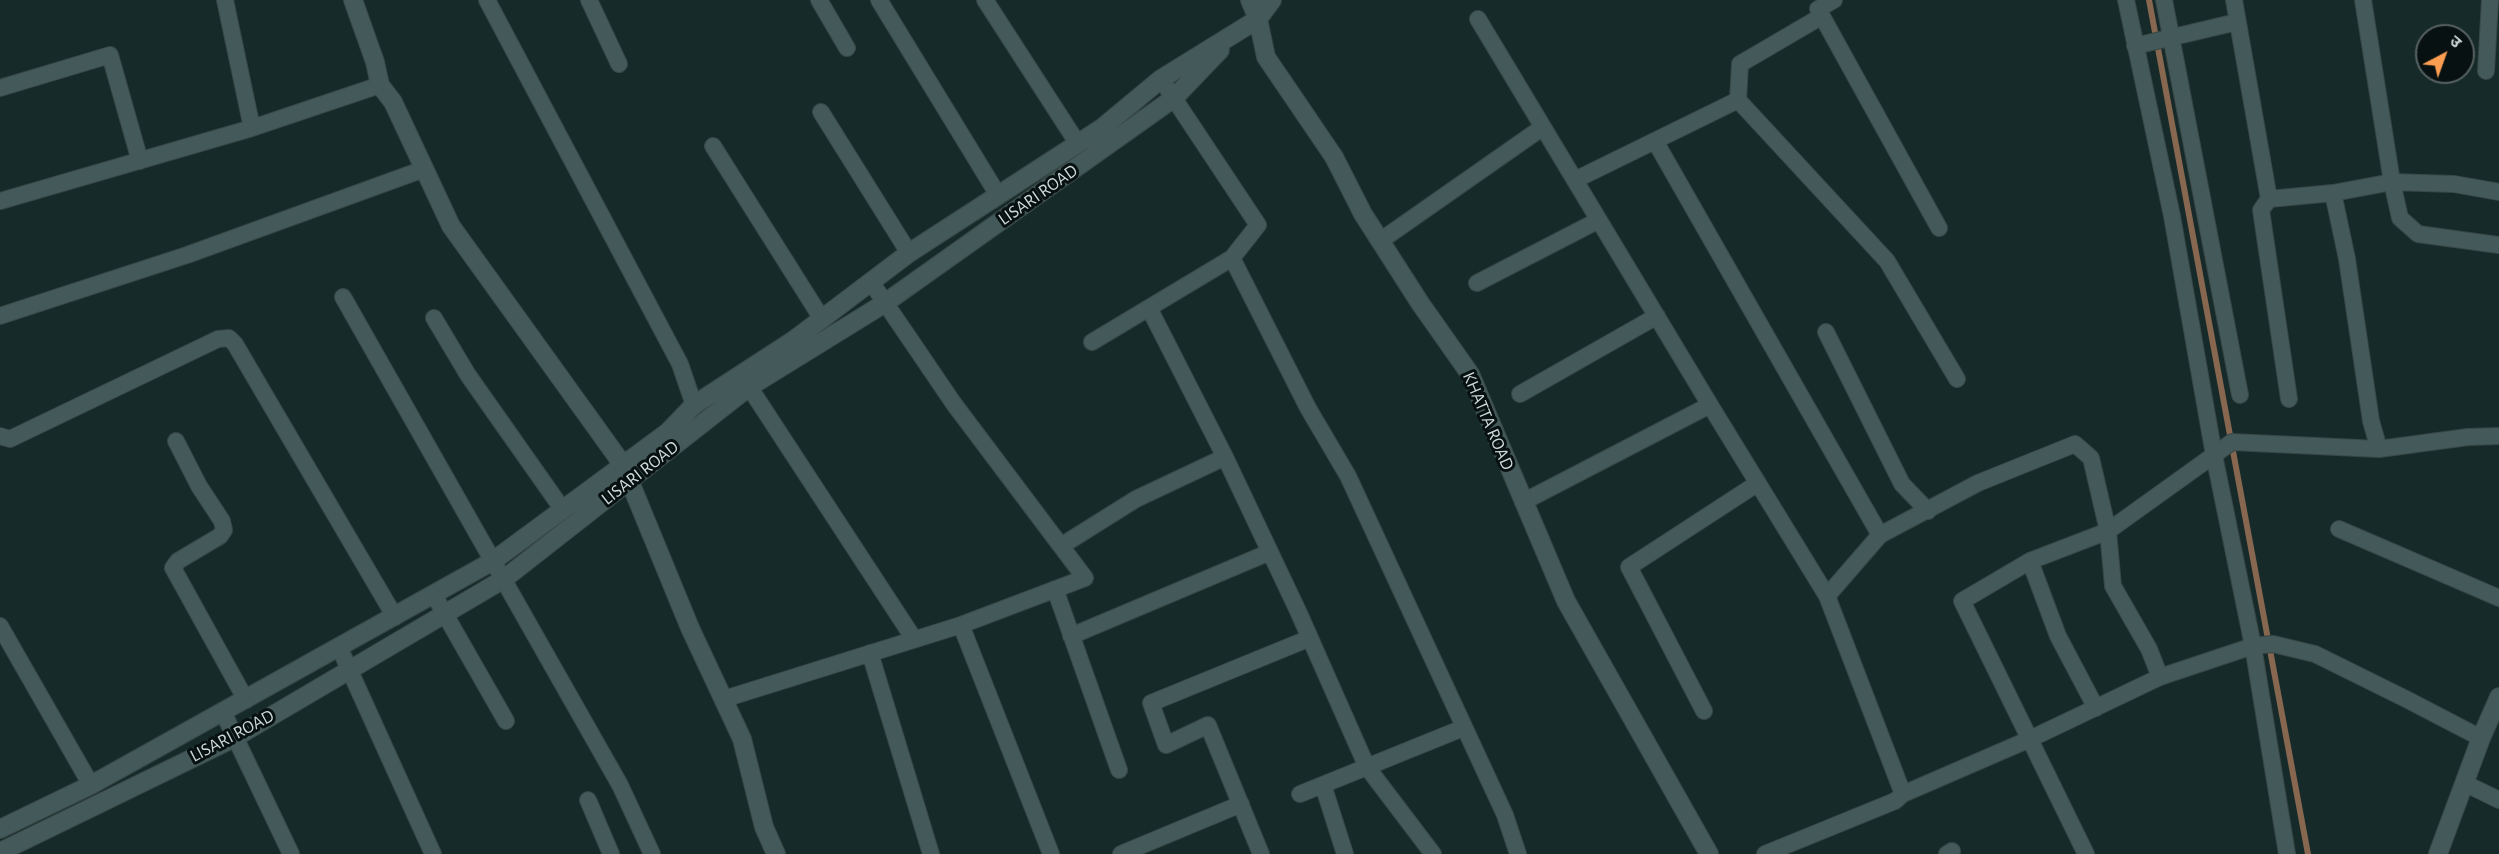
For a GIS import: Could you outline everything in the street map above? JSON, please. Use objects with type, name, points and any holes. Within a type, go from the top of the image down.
[{"type":"street","points":[[225,0],[252,128]]},
{"type":"street","points":[[353,0],[375,62],[380,85],[393,102],[451,226],[626,473],[690,628],[742,739],[764,827],[776,854]]},
{"type":"street","points":[[487,0],[680,364],[694,405]]},
{"type":"street","points":[[590,0],[619,64]]},
{"type":"street","points":[[819,0],[848,48]]},
{"type":"street","points":[[879,0],[998,195]]},
{"type":"street","points":[[985,0],[1078,144]]},
{"type":"street","name":"KHATTA ROAD","points":[[1250,0],[1258,18],[1266,57],[1334,157],[1363,214],[1380,241],[1470,374],[1566,601],[1709,854]]},
{"type":"street","name":"LISARI ROAD","points":[[0,852],[234,738],[504,579],[626,473],[794,340],[909,253],[1102,128],[1161,79],[1258,18],[1272,0]]},
{"type":"street","points":[[1834,0],[1818,9],[1939,228]]},
{"type":"street","points":[[2126,0],[2172,216],[2214,455],[2253,646],[2287,854]]},
{"type":"street","points":[[2164,0],[2241,395]]},
{"type":"street","points":[[2234,0],[2269,199]]},
{"type":"street","points":[[2363,0],[2392,182],[2400,218],[2418,234],[2499,244]]},
{"type":"street","points":[[2486,71],[2490,0]]},
{"type":"street","points":[[1822,16],[1740,64],[1738,100],[1887,261],[1957,379]]},
{"type":"street","points":[[1478,19],[1827,596],[1903,794]]},
{"type":"street","points":[[2135,46],[2237,22]]},
{"type":"street","name":"LISARI ROAD","points":[[0,829],[91,785],[340,649],[493,561],[563,510],[626,473],[694,405],[745,381],[885,303],[1174,98],[1238,31]]},
{"type":"street","points":[[0,88],[110,55],[140,160]]},
{"type":"street","points":[[1092,342],[1232,258],[1258,225],[1161,79]]},
{"type":"street","points":[[0,201],[252,128],[380,85]]},
{"type":"street","points":[[1575,180],[1738,100]]},
{"type":"street","points":[[821,112],[909,253]]},
{"type":"street","points":[[1380,241],[1544,127]]},
{"type":"street","points":[[1654,141],[1880,536]]},
{"type":"street","points":[[713,146],[822,319]]},
{"type":"street","points":[[0,316],[187,255],[424,169]]},
{"type":"street","points":[[2289,399],[2260,210],[2269,199],[2333,193],[2392,182],[2454,184],[2499,192]]},
{"type":"street","points":[[2333,193],[2347,258],[2371,421],[2379,449]]},
{"type":"street","points":[[1477,283],[1599,220]]},
{"type":"street","points":[[1232,258],[1308,408],[1348,476],[1504,815],[1518,854]]},
{"type":"street","points":[[724,699],[961,625],[1084,578],[954,404],[871,282]]},
{"type":"street","points":[[343,297],[620,785],[652,854]]},
{"type":"street","points":[[1149,308],[1225,457],[1310,638],[1367,767],[1433,854]]},
{"type":"street","points":[[1520,394],[1657,316]]},
{"type":"street","points":[[434,318],[468,375],[563,510]]},
{"type":"street","points":[[1826,332],[1902,484],[1929,511]]},
{"type":"street","points":[[0,436],[10,439],[218,339],[229,338],[235,344],[396,617]]},
{"type":"street","points":[[745,381],[914,639]]},
{"type":"street","points":[[1523,502],[1710,405]]},
{"type":"street","points":[[2086,854],[1962,601],[2030,561],[2108,531],[2232,442],[2379,449],[2468,436],[2499,436]]},
{"type":"street","points":[[176,441],[199,486],[222,521],[224,530],[220,536],[178,561],[173,567],[246,700]]},
{"type":"street","points":[[1827,596],[1880,536],[1978,483],[2075,444],[2091,458],[2108,531],[2113,586],[2149,649],[2160,677]]},
{"type":"street","points":[[1061,546],[1136,499],[1225,457]]},
{"type":"street","points":[[1704,711],[1629,567],[1758,483]]},
{"type":"street","points":[[2339,529],[2499,598]]},
{"type":"street","points":[[1071,636],[1270,552]]},
{"type":"street","points":[[2030,561],[2058,636],[2096,708]]},
{"type":"street","points":[[1055,589],[1119,770]]},
{"type":"street","points":[[434,595],[506,722]]},
{"type":"street","points":[[961,625],[1050,854]]},
{"type":"street","points":[[0,626],[91,785]]},
{"type":"street","points":[[1261,854],[1208,725],[1166,745],[1151,703],[1310,638]]},
{"type":"street","points":[[1765,854],[1895,801],[1903,794],[2030,740],[2160,677],[2253,646],[2273,644],[2315,654],[2481,738]]},
{"type":"street","points":[[340,649],[433,854]]},
{"type":"street","points":[[870,653],[931,854]]},
{"type":"street","points":[[2438,854],[2481,738],[2499,697]]},
{"type":"street","points":[[223,712],[291,854]]},
{"type":"street","points":[[1300,794],[1462,728]]},
{"type":"street","points":[[2464,783],[2499,800]]},
{"type":"street","points":[[1323,785],[1345,854]]},
{"type":"street","points":[[588,800],[611,854]]},
{"type":"street","points":[[1121,854],[1241,804]]},
{"type":"waterway","points":[[2149,0],[2308,854]]}]
